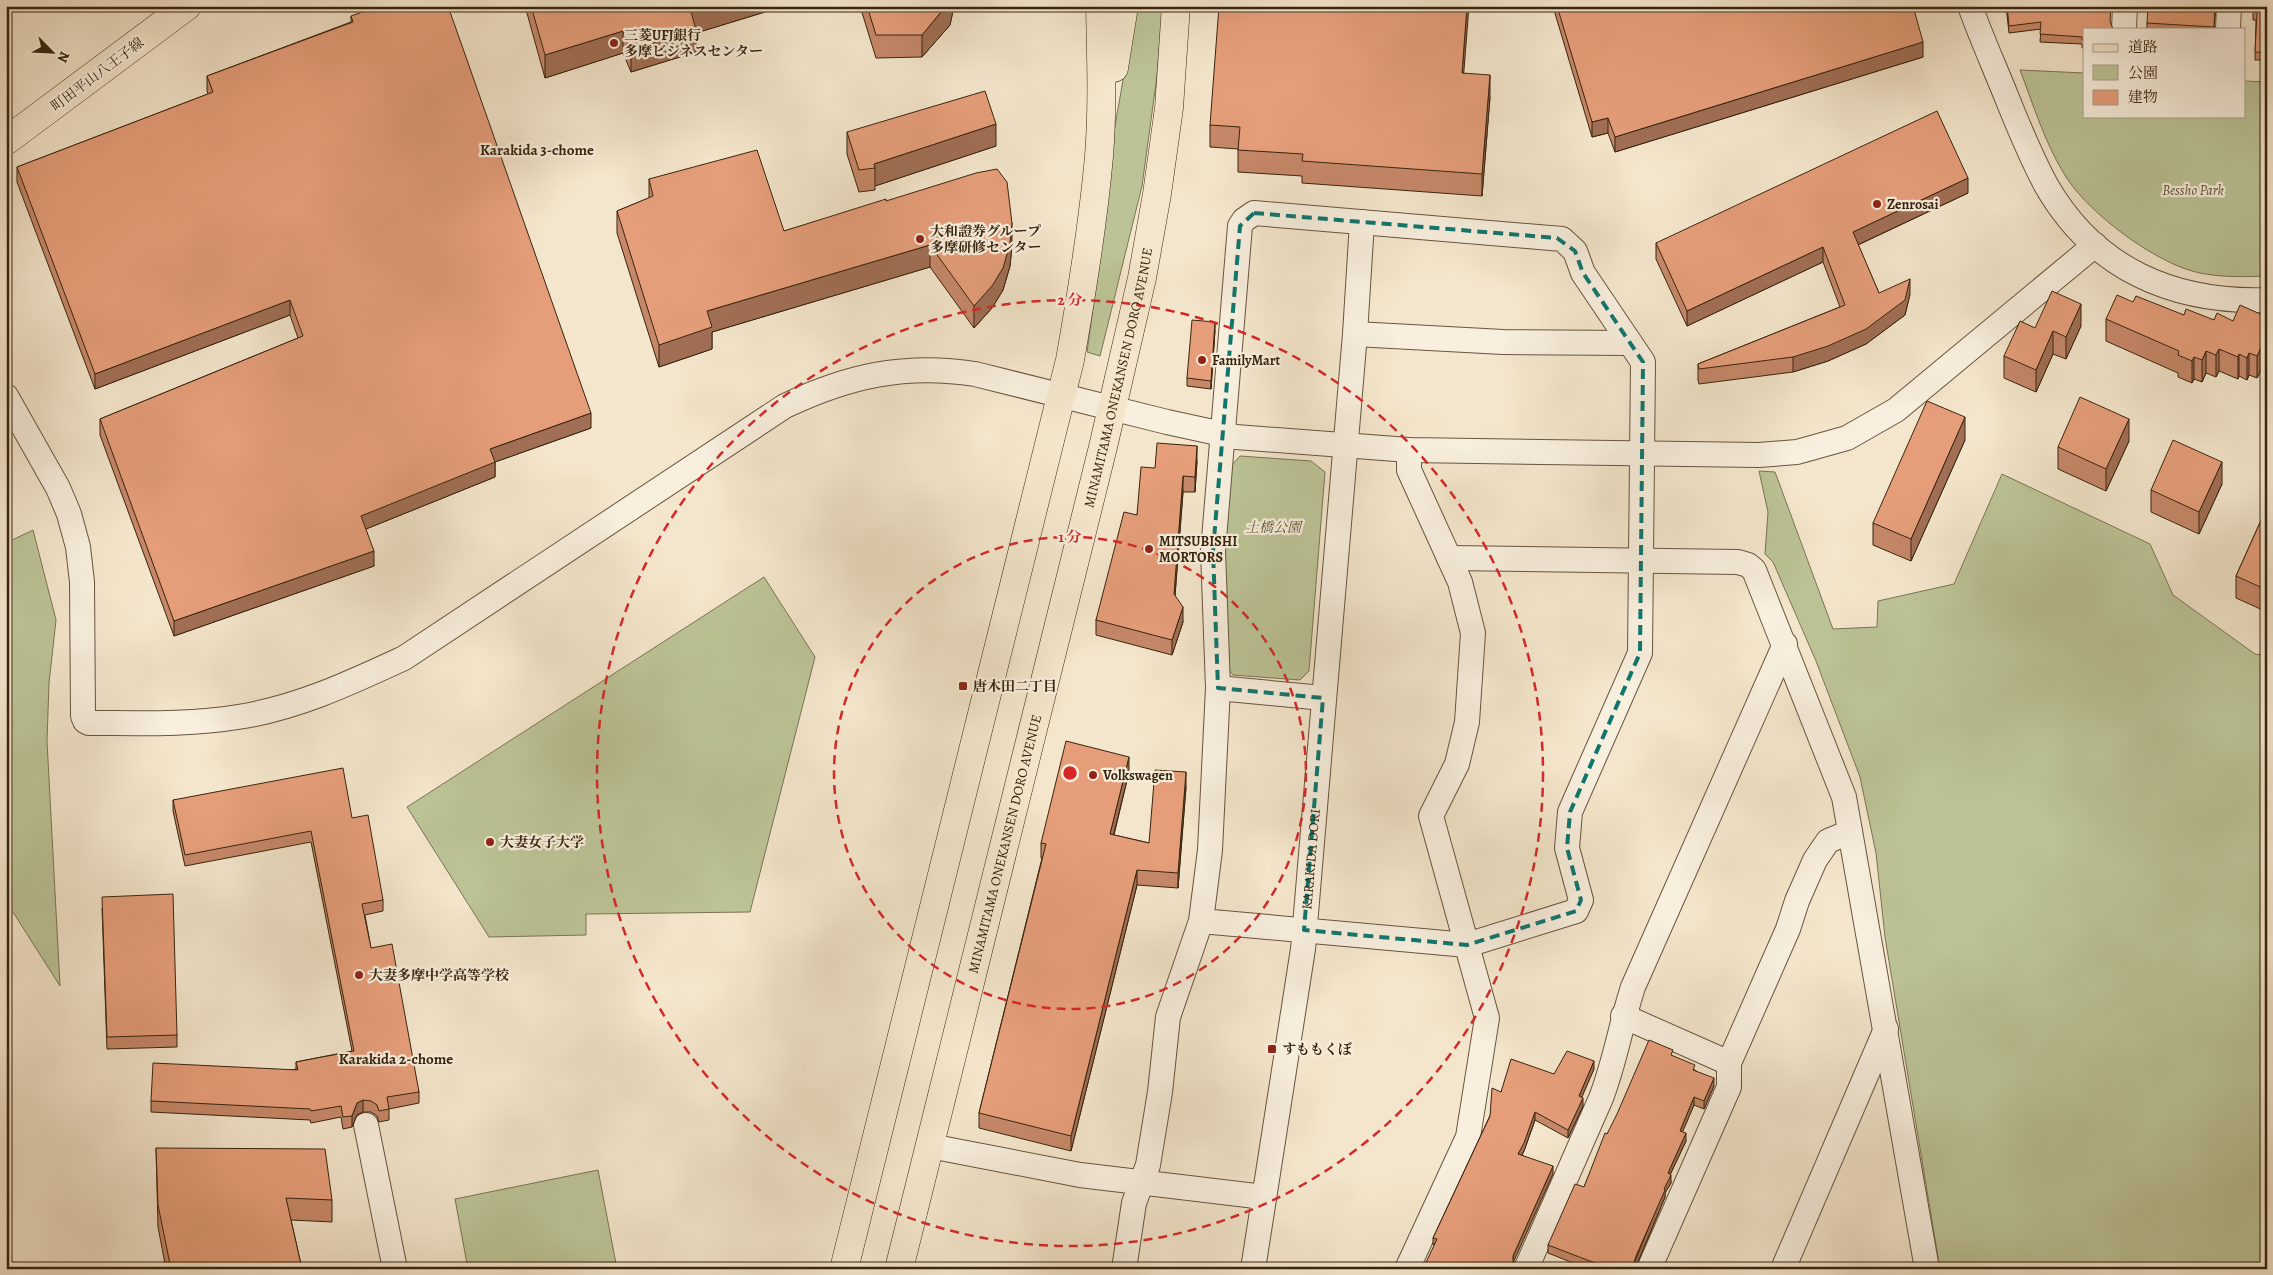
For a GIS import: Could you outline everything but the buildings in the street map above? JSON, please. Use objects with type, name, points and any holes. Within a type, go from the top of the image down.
[{"type":"main road","name":"町田平山八王子線","points":[[6,142],[187,6]]},
{"type":"main road","points":[[1099,154],[1100,6]]},
{"type":"main road","points":[[844,1269],[1062,396],[1082,291],[1099,154],[1124,6]]},
{"type":"main road","name":"MINAMITAMA ONEKANSEN DORO AVENUE","points":[[899,1269],[1112,408],[1142,278],[1157,194],[1169,108],[1176,6]]},
{"type":"street","points":[[1970,6],[2034,162],[2062,209],[2095,244],[2126,268],[2181,292],[2214,299],[2267,300]]},
{"type":"street","points":[[2124,28],[2125,6]]},
{"type":"street","points":[[2228,28],[2229,6]]},
{"type":"street","points":[[1124,1269],[1134,1203],[1148,1164],[1160,1092],[1168,1017],[1201,921],[1210,850],[1218,688],[1213,551],[1240,226],[1244,220],[1254,213],[1562,239],[1575,251],[1582,273],[1643,362],[1640,653],[1570,812],[1567,848],[1581,900],[1576,911],[1467,945],[1201,921]]},
{"type":"street","name":"KARAKIDA DORI","points":[[1253,1269],[1304,930],[1355,334],[1362,222]]},
{"type":"street","points":[[6,396],[58,488],[69,514],[78,547],[82,582],[83,716],[85,721],[89,723],[192,722],[238,717],[322,694],[404,658],[785,406],[820,389],[854,379],[887,372],[951,370],[975,374],[1223,436],[1345,447],[1642,454],[1759,455],[1790,453],[1836,442],[1860,432],[1896,410],[2095,244]]},
{"type":"street","points":[[1355,334],[1503,342],[1630,344]]},
{"type":"street","points":[[1407,1269],[1468,1137],[1487,1018],[1431,816],[1457,764],[1467,722],[1473,633],[1460,582],[1408,470],[1410,450]]},
{"type":"street","points":[[1449,558],[1738,562],[1748,565],[1754,570],[1785,644],[1844,797],[1927,1269]]},
{"type":"street","points":[[1526,1269],[1601,1098],[1608,1078],[1623,1016],[1633,987],[1785,644]]},
{"type":"street","points":[[1218,688],[1324,698]]},
{"type":"street","points":[[1649,1269],[1729,1087],[1731,1080],[1729,1063],[1788,929],[1811,868],[1828,841],[1850,832]]},
{"type":"street","points":[[1623,1016],[1729,1063]]},
{"type":"street","points":[[1783,1269],[1886,1029]]},
{"type":"street","points":[[366,1125],[396,1269]]},
{"type":"street","points":[[930,1146],[1080,1175],[1264,1198]]},
{"type":"street","points":[[1910,1269],[1923,1242]]},
{"type":"highlighted area","points":[[1254,213],[1557,238],[1575,251],[1583,273],[1643,362],[1640,653],[1570,812],[1567,848],[1581,900],[1576,911],[1467,945],[1304,930],[1323,698],[1218,688],[1213,551],[1240,226]]},
{"type":"green space","points":[[1136,6],[1163,6],[1157,76],[1142,186],[1100,356],[1087,352],[1099,264],[1109,160]]},
{"type":"green space","name":"Bessho Park","points":[[2020,70],[2083,73],[2083,118],[2246,118],[2246,81],[2267,82],[2267,276],[2246,277],[2203,274],[2183,268],[2150,252],[2116,228],[2085,200],[2063,172],[2044,135]]},
{"type":"green space","name":"土橋公園","points":[[1240,456],[1311,461],[1325,472],[1309,671],[1300,680],[1233,675],[1224,664],[1223,566],[1230,467]]},
{"type":"green space","points":[[1759,471],[1775,472],[1833,629],[1877,627],[1878,601],[1954,584],[2002,474],[2150,544],[2173,595],[2255,654],[2267,656],[2267,1269],[1940,1269],[1885,937],[1876,853],[1860,777],[1816,661],[1773,562],[1765,554],[1768,512]]},
{"type":"green space","points":[[33,530],[56,620],[49,683],[47,741],[60,986],[6,901],[6,543]]},
{"type":"green space","points":[[764,577],[815,657],[750,912],[586,914],[586,935],[489,937],[407,807]]},
{"type":"green space","points":[[598,1170],[617,1269],[468,1269],[455,1199]]},
{"type":"place","name":"三菱UFJ銀行 多摩ビジネスセンター","points":[[614,43]]},
{"type":"place","name":"Zenrosai","points":[[1877,204]]},
{"type":"place","name":"大和證券グループ 多摩研修センター","points":[[920,239]]},
{"type":"place","name":"FamilyMart","points":[[1202,360]]},
{"type":"place","name":"MITSUBISHI MORTORS","points":[[1149,549]]},
{"type":"place","name":"唐木田二丁目","points":[[963,686]]},
{"type":"place","name":"Volkswagen","points":[[1093,775]]},
{"type":"place","name":"大妻女子大学","points":[[490,842]]},
{"type":"place","name":"大妻多摩中学高等学校","points":[[359,975]]},
{"type":"place","name":"すももくぼ","points":[[1272,1049]]},
{"type":"district","name":"Karakida 3-chome","points":[[537,150]]},
{"type":"district","name":"Karakida 2-chome","points":[[396,1059]]}]
